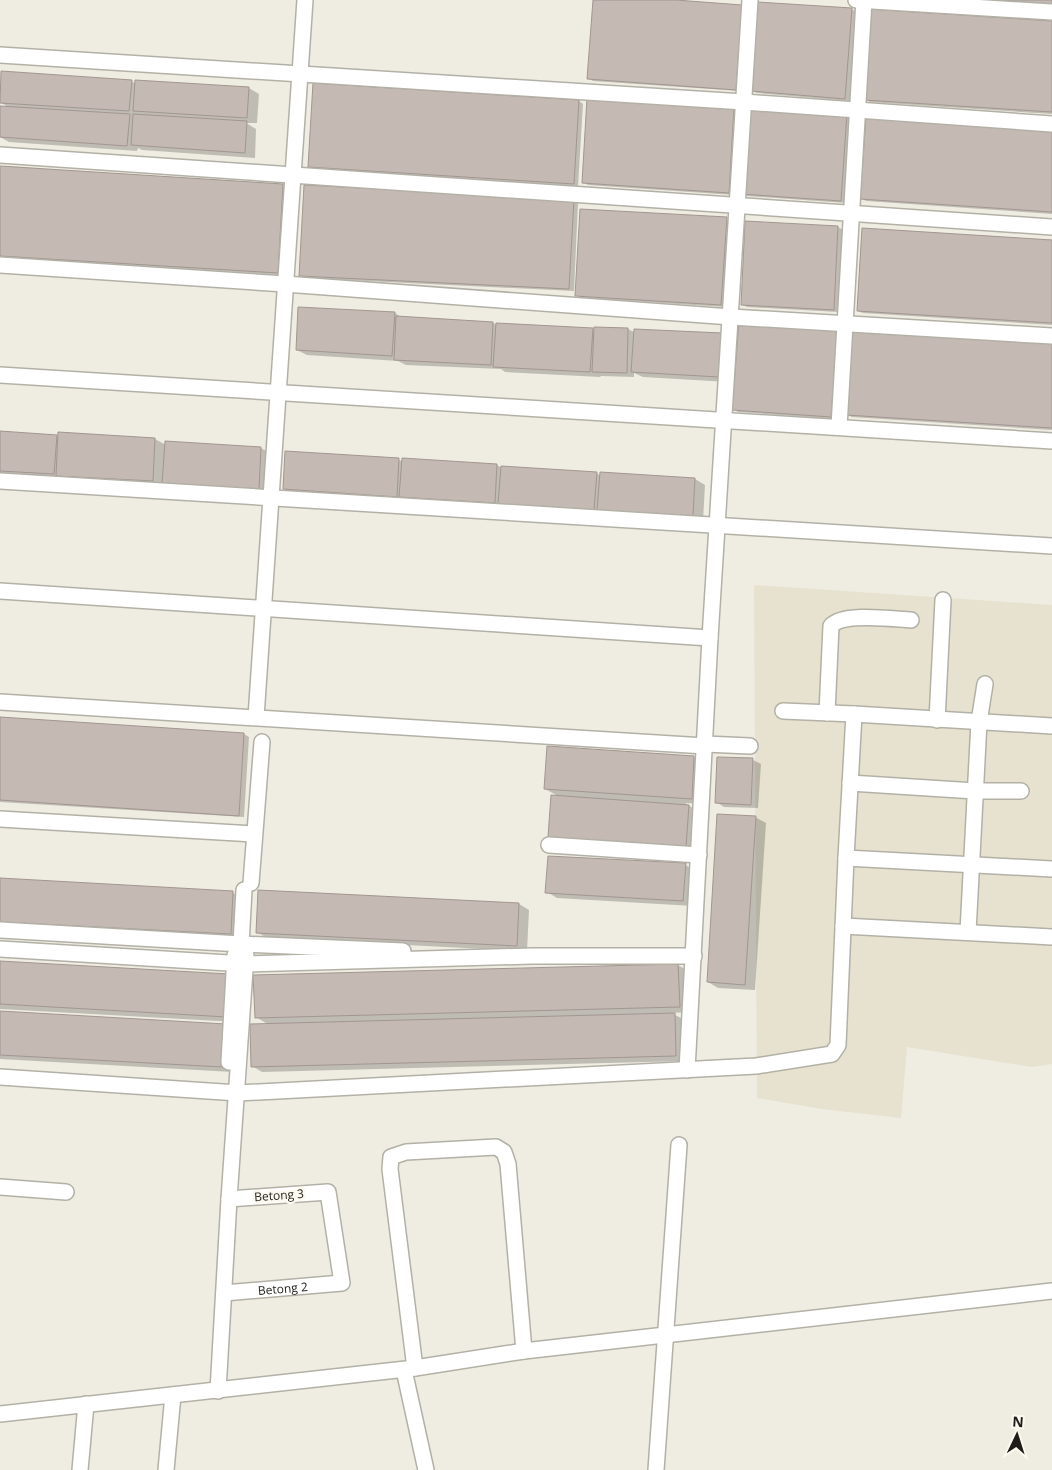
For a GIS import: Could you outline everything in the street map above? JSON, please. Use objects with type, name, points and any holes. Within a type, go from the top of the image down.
[{"type":"street","points":[[256,717],[284,284],[294,175],[305,0]]},
{"type":"street","points":[[687,1070],[710,638],[750,0]]},
{"type":"street","points":[[855,0],[1052,12]]},
{"type":"street","points":[[839,427],[864,0]]},
{"type":"street","points":[[0,55],[744,102],[1052,124]]},
{"type":"street","points":[[0,155],[1052,227]]},
{"type":"street","points":[[0,265],[731,317],[1052,336]]},
{"type":"street","points":[[0,375],[1052,442]]},
{"type":"street","points":[[0,481],[1052,546]]},
{"type":"street","points":[[0,591],[710,638]]},
{"type":"street","points":[[937,720],[943,600]]},
{"type":"street","points":[[828,713],[831,626],[834,622],[847,618],[911,620]]},
{"type":"street","points":[[968,932],[979,722],[985,684]]},
{"type":"street","points":[[0,702],[705,745],[750,746]]},
{"type":"street","points":[[783,711],[1052,726]]},
{"type":"street","points":[[0,1076],[232,1093],[756,1066],[832,1054],[838,1045],[854,714]]},
{"type":"street","points":[[218,1391],[241,944],[254,834],[262,742]]},
{"type":"street","points":[[850,783],[975,791],[1021,791]]},
{"type":"street","points":[[0,819],[254,834]]},
{"type":"street","points":[[549,846],[698,855]]},
{"type":"street","points":[[846,858],[1052,869]]},
{"type":"street","points":[[843,926],[1052,937]]},
{"type":"street","points":[[0,930],[241,944],[532,956]]},
{"type":"street","points":[[0,949],[240,964],[532,956],[694,956]]},
{"type":"street","points":[[656,1470],[679,1145]]},
{"type":"street","points":[[426,1470],[410,1369],[390,1169],[391,1157],[406,1152],[496,1147],[504,1152],[508,1164],[524,1352]]},
{"type":"street","points":[[0,1187],[66,1192]]},
{"type":"street","name":"Betong 3","points":[[229,1199],[328,1192],[342,1283]]},
{"type":"street","name":"Betong 2","points":[[224,1293],[342,1283]]},
{"type":"street","points":[[0,1414],[410,1369],[524,1352],[1052,1292]]},
{"type":"street","points":[[166,1470],[173,1395]]},
{"type":"street","points":[[80,1470],[86,1404]]},
{"type":"shaded area","points":[[754,585],[1052,605],[1052,1064],[1032,1067],[907,1047],[901,1118],[822,1109],[757,1098]]},
{"type":"building","points":[[593,0],[676,0],[742,5],[736,90],[587,79]]},
{"type":"building","points":[[990,0],[1052,0],[1052,4]]},
{"type":"building","points":[[757,2],[852,8],[845,99],[751,91]]},
{"type":"building","points":[[869,9],[1052,21],[1052,112],[864,100]]},
{"type":"building","points":[[1,71],[132,80],[129,111],[0,103]]},
{"type":"building","points":[[135,80],[249,87],[247,118],[133,111]]},
{"type":"building","points":[[313,83],[579,100],[574,184],[308,167]]},
{"type":"building","points":[[587,98],[734,107],[729,193],[582,183]]},
{"type":"building","points":[[0,106],[130,114],[127,146],[0,137]]},
{"type":"building","points":[[747,107],[847,113],[841,201],[741,194]]},
{"type":"building","points":[[133,114],[247,121],[245,153],[131,145]]},
{"type":"building","points":[[866,117],[1052,130],[1052,212],[860,199]]},
{"type":"building","points":[[0,166],[283,184],[278,273],[0,256]]},
{"type":"building","points":[[304,185],[574,199],[569,289],[299,276]]},
{"type":"building","points":[[580,209],[727,217],[721,305],[575,296]]},
{"type":"building","points":[[745,221],[838,226],[834,310],[741,305]]},
{"type":"building","points":[[862,228],[1052,240],[1052,323],[857,311]]},
{"type":"building","points":[[298,307],[395,312],[392,356],[296,350]]},
{"type":"building","points":[[396,316],[493,322],[491,365],[394,360]]},
{"type":"building","points":[[739,322],[838,329],[831,417],[732,410]]},
{"type":"building","points":[[496,323],[593,328],[590,372],[493,367]]},
{"type":"building","points":[[851,326],[1052,339],[1052,428],[846,415]]},
{"type":"building","points":[[594,327],[628,328],[627,373],[592,372]]},
{"type":"building","points":[[634,329],[722,333],[719,377],[631,372]]},
{"type":"building","points":[[0,431],[57,435],[54,474],[0,471]]},
{"type":"building","points":[[58,432],[155,438],[153,481],[56,476]]},
{"type":"building","points":[[165,441],[261,447],[259,490],[162,484]]},
{"type":"building","points":[[285,451],[399,458],[397,497],[283,489]]},
{"type":"building","points":[[402,458],[497,464],[495,503],[399,497]]},
{"type":"building","points":[[501,466],[597,472],[594,510],[498,504]]},
{"type":"building","points":[[600,472],[695,478],[693,516],[597,510]]},
{"type":"building","points":[[0,717],[244,733],[239,816],[0,800]]},
{"type":"building","points":[[547,746],[694,756],[692,799],[544,789]]},
{"type":"building","points":[[717,757],[753,758],[751,805],[715,803]]},
{"type":"building","points":[[551,795],[689,805],[686,847],[548,837]]},
{"type":"building","points":[[717,814],[756,816],[745,985],[707,982]]},
{"type":"building","points":[[548,856],[686,863],[683,901],[545,893]]},
{"type":"building","points":[[0,878],[233,891],[231,934],[0,922]]},
{"type":"building","points":[[258,890],[519,903],[517,946],[256,933]]},
{"type":"building","points":[[0,961],[229,974],[227,1017],[0,1004]]},
{"type":"building","points":[[678,964],[680,1007],[255,1018],[253,975]]},
{"type":"building","points":[[0,1011],[226,1024],[223,1067],[0,1055]]},
{"type":"building","points":[[675,1013],[676,1056],[251,1067],[250,1024]]}]
